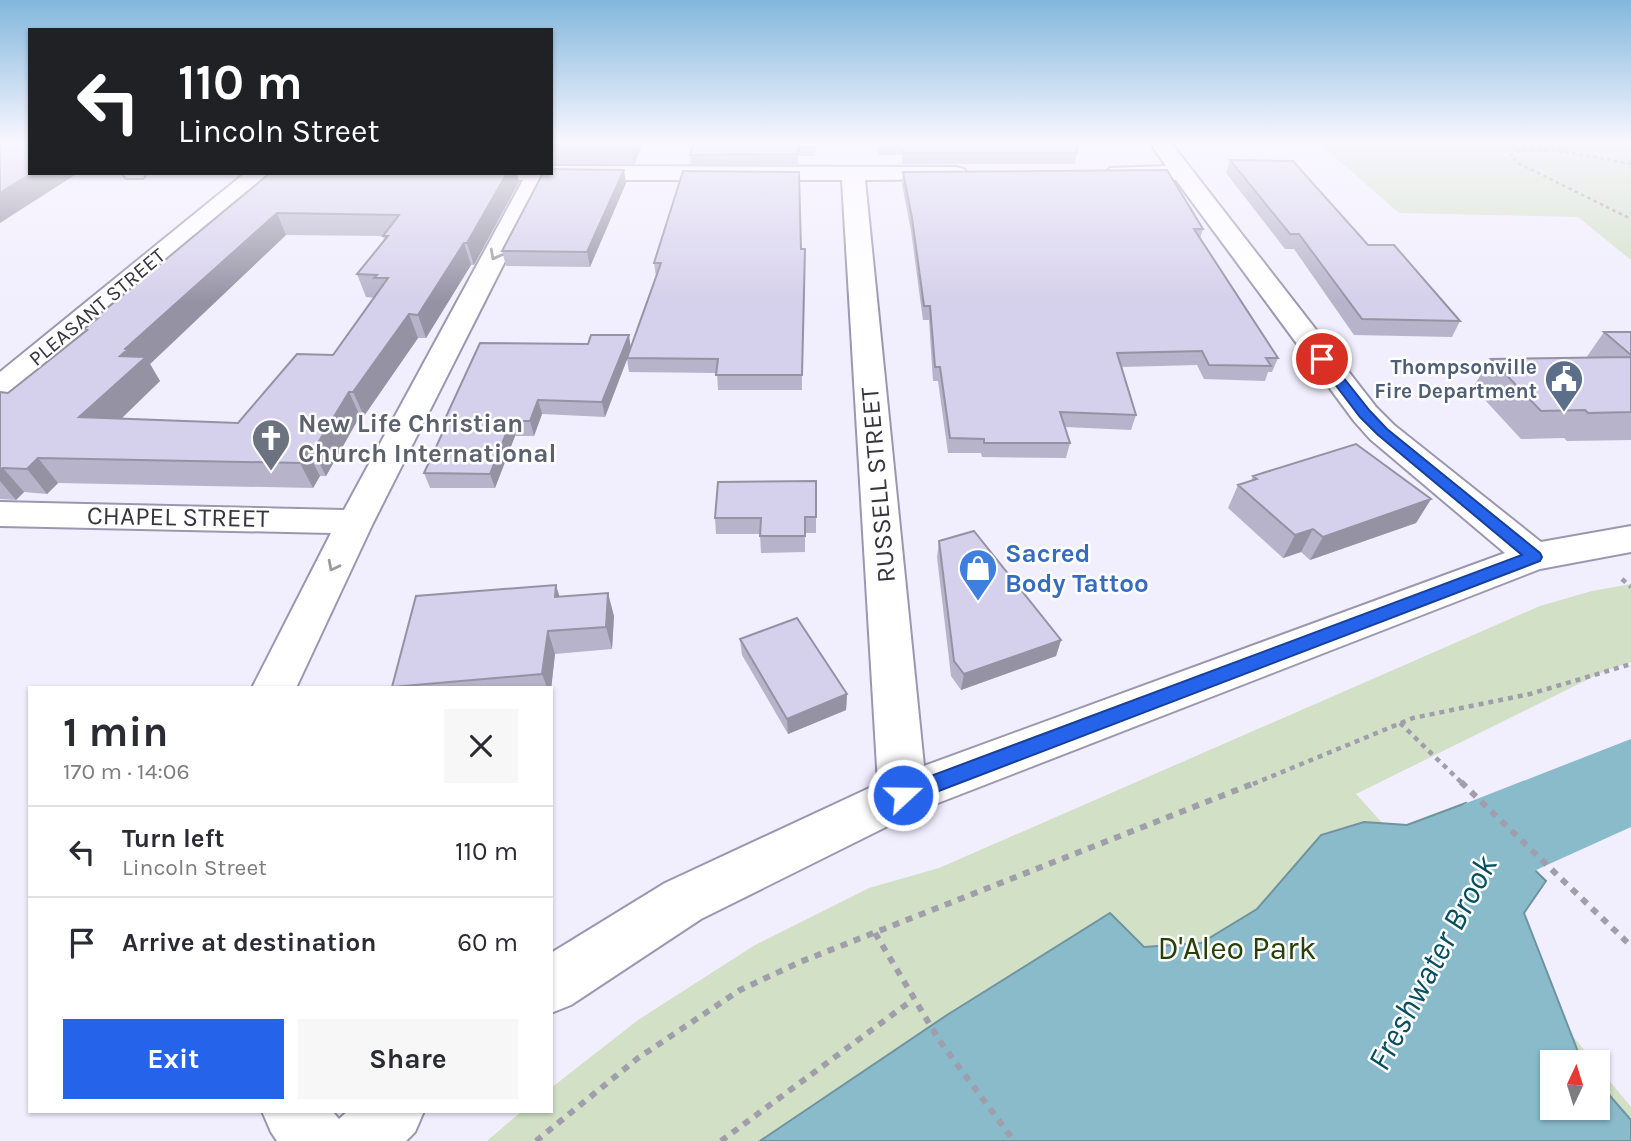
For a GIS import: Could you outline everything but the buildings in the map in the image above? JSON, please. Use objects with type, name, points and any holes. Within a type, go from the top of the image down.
[{"type":"street","name":"PLEASANT STREET","points":[[0,387],[231,196]]},
{"type":"street","points":[[275,686],[355,523],[526,196]]},
{"type":"street","name":"RUSSELL STREET","points":[[855,196],[903,795]]},
{"type":"street","points":[[1200,196],[1365,414],[1391,439],[1534,557]]},
{"type":"street","name":"CHAPEL STREET","points":[[0,514],[323,520],[355,523]]},
{"type":"street","points":[[553,984],[683,901],[903,795],[1534,557],[1626,559]]},
{"type":"street","points":[[294,1113],[317,1141]]},
{"type":"street","points":[[361,1141],[392,1113]]},
{"type":"path","points":[[1585,196],[1631,219]]},
{"type":"path","points":[[1626,559],[1631,587]]},
{"type":"path","points":[[536,1141],[638,1058],[740,990],[800,962],[1218,798],[1399,723],[1435,711],[1530,694],[1631,664]]},
{"type":"path","points":[[1399,723],[1631,946]]},
{"type":"path","points":[[875,933],[911,1001],[971,1087],[1014,1141]]},
{"type":"path","points":[[721,1141],[911,1001]]},
{"type":"green space","points":[[1380,196],[1631,196],[1631,260],[1578,217],[1399,213]]},
{"type":"green space","name":"D'Aleo Park","points":[[1631,584],[1631,662],[1607,670],[1356,794],[1549,1007],[1584,1050],[1540,1050],[1540,1120],[1610,1120],[1610,1082],[1631,1107],[1631,1141],[487,1141],[520,1113],[553,1113],[553,1086],[638,1020],[755,945],[869,888],[939,868],[1540,606],[1592,591]]},
{"type":"water","points":[[1466,803],[1546,881],[1524,913],[1577,1050],[1540,1050],[1540,1120],[1610,1120],[1610,1096],[1631,1120],[1631,1141],[760,1141],[947,1015],[1110,913],[1144,947],[1201,943],[1257,909],[1321,835],[1364,822],[1407,825]]},
{"type":"waterway","name":"Freshwater Brook","points":[[1448,933],[1500,837],[1631,782]]},
{"type":"place","name":"Thompsonville Fire Department","points":[[1564,413]]},
{"type":"place","name":"New Life Christian Church International","points":[[271,472]]},
{"type":"place","name":"Sacred Body Tattoo","points":[[978,602]]},
{"type":"route","points":[[903,795],[1534,557],[1382,432],[1350,397],[1322,359]]}]
